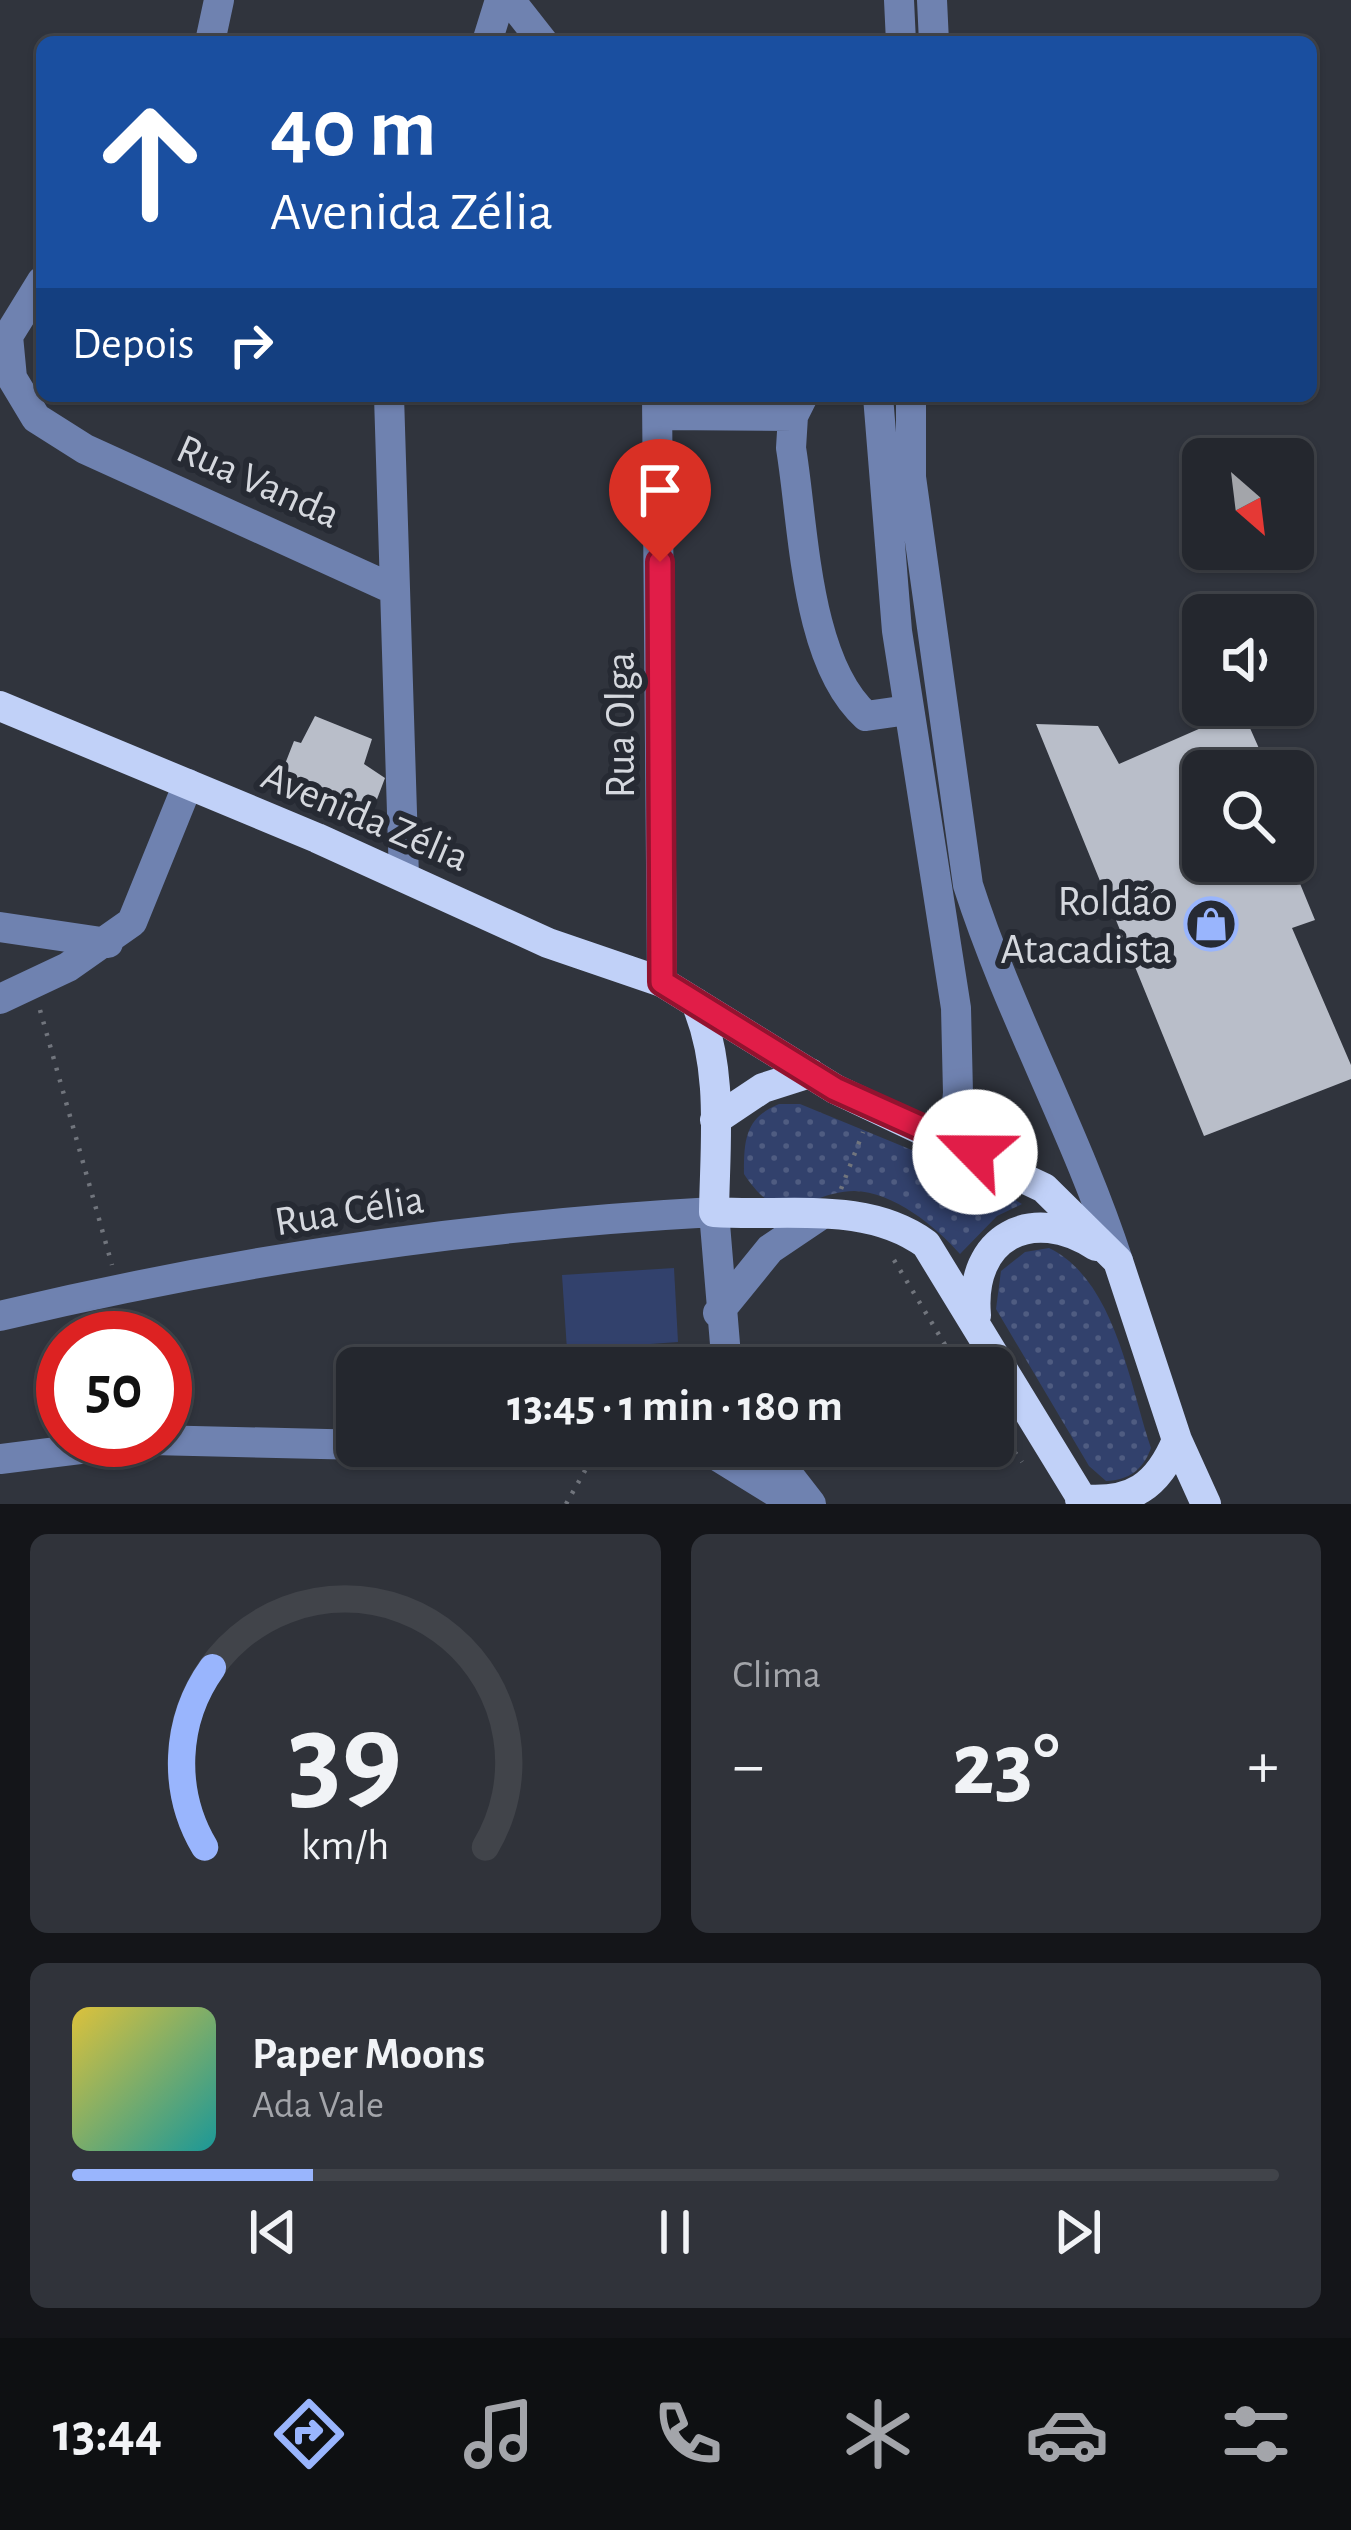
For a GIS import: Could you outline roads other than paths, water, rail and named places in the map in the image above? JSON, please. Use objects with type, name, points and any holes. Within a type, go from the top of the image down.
[{"type":"main road","name":"Avenida Zélia","points":[[0,706],[548,943],[662,982],[810,1073]]},
{"type":"main road","points":[[696,1003],[711,1037],[714,1212],[865,1215],[899,1224],[926,1244],[1083,1501],[1111,1503],[1151,1487],[1177,1440]]},
{"type":"main road","points":[[715,1120],[763,1088],[810,1073],[872,1108],[1044,1188],[1118,1261],[1177,1440],[1205,1504]]},
{"type":"main road","points":[[982,1338],[973,1287],[977,1268],[996,1244],[1023,1231],[1059,1228],[1118,1261]]},
{"type":"street","points":[[211,36],[219,0]]},
{"type":"street","points":[[489,36],[500,0]]},
{"type":"street","points":[[510,0],[538,36]]},
{"type":"street","points":[[899,0],[901,36]]},
{"type":"street","points":[[932,0],[934,36]]},
{"type":"street","name":"Rua Vanda","points":[[36,291],[8,336],[12,378],[36,418],[85,449],[393,589]]},
{"type":"street","points":[[389,402],[404,877]]},
{"type":"street","points":[[879,402],[908,710],[956,1008],[958,1093],[953,1143]]},
{"type":"street","points":[[911,402],[914,498],[968,885],[991,950],[1088,1171],[1118,1261]]},
{"type":"street","points":[[658,406],[798,406],[791,448],[820,639],[848,700],[866,716],[908,710]]},
{"type":"street","name":"Rua Olga","points":[[658,406],[662,982]]},
{"type":"street","points":[[0,999],[108,944],[132,922],[188,784]]},
{"type":"street","points":[[0,927],[108,944]]},
{"type":"street","points":[[714,1212],[724,1347]]},
{"type":"street","name":"Rua Célia","points":[[0,1316],[119,1288],[534,1223],[714,1212]]},
{"type":"street","points":[[718,1313],[770,1249],[819,1216]]},
{"type":"street","points":[[0,1459],[152,1441],[336,1445]]},
{"type":"street","points":[[736,1467],[795,1504]]},
{"type":"street","points":[[782,1467],[811,1504]]},
{"type":"place","name":"Roldão Atacadista","points":[[1211,924]]}]
